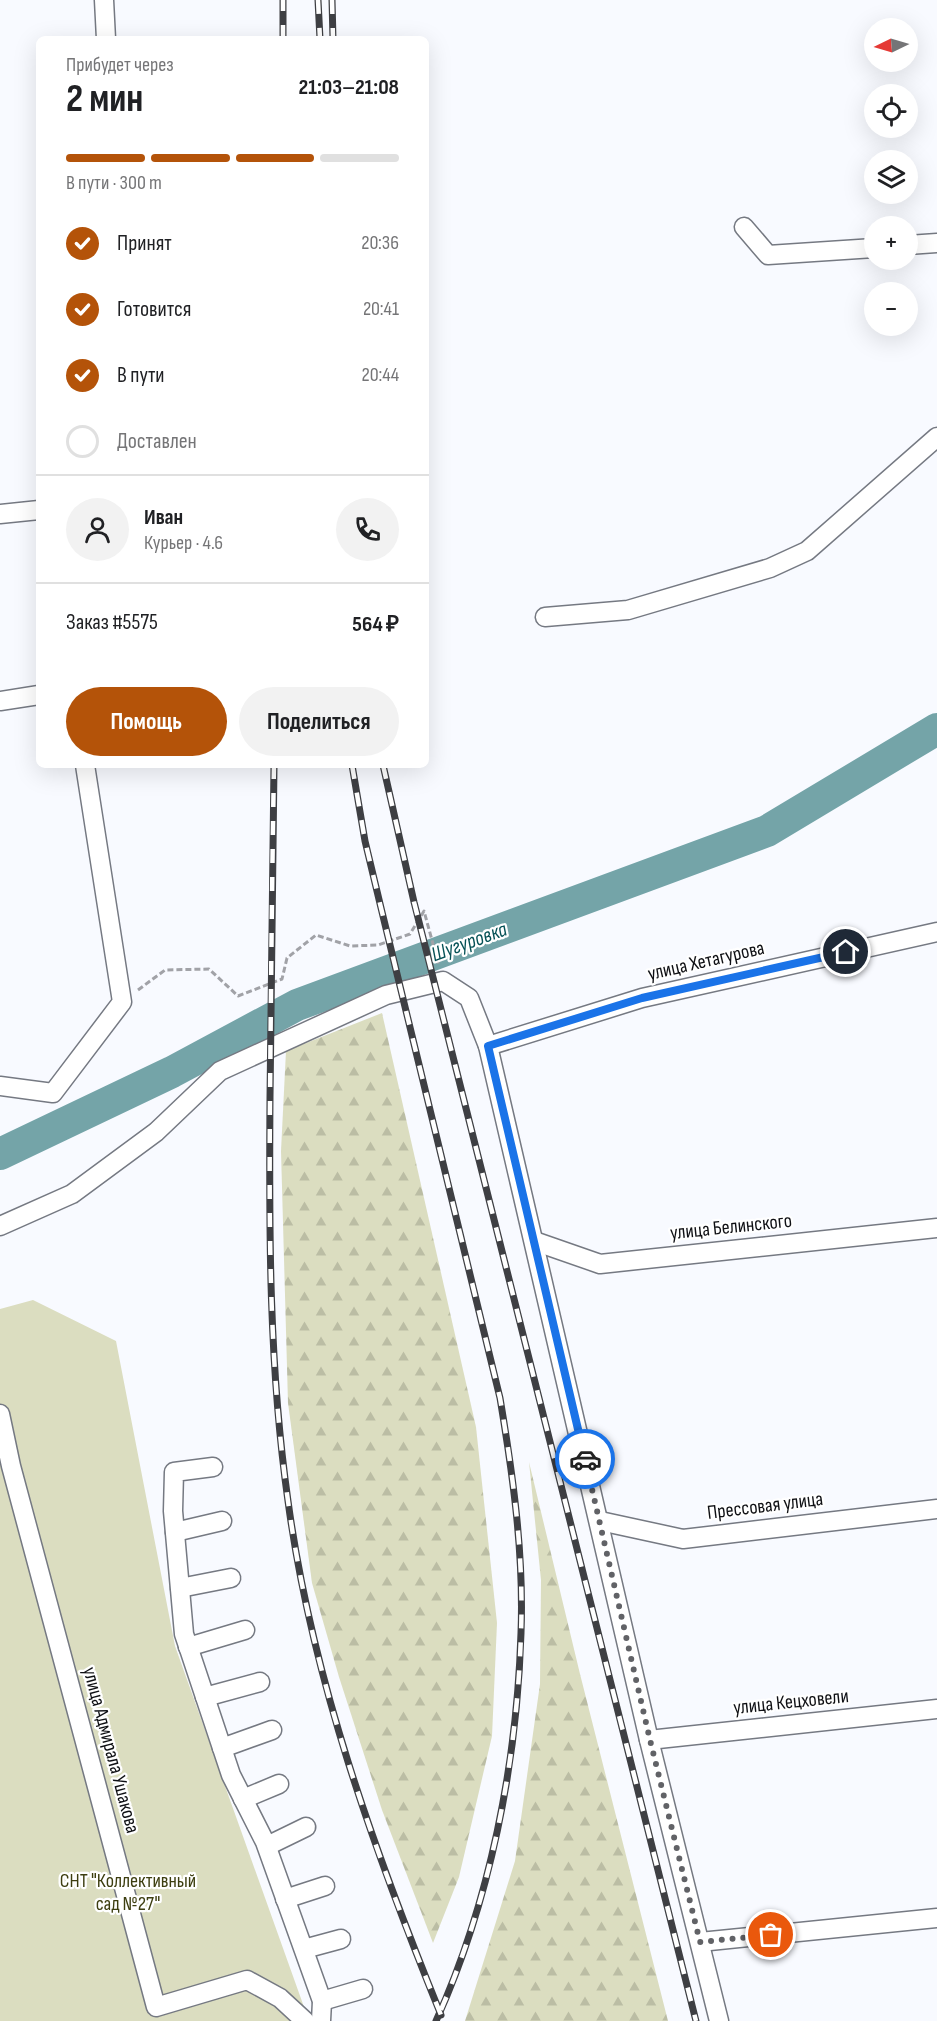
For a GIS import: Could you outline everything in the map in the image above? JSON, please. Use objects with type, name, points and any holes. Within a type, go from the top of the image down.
[{"type":"street","points":[[104,0],[106,36]]},
{"type":"street","points":[[744,227],[768,255],[864,249]]},
{"type":"street","points":[[918,244],[937,243]]},
{"type":"street","points":[[545,617],[628,610],[770,568],[807,551],[937,437]]},
{"type":"street","points":[[0,514],[36,510]]},
{"type":"street","points":[[0,701],[36,695]]},
{"type":"street","points":[[0,1086],[53,1093],[122,1002],[85,768]]},
{"type":"street","name":"улица Хетагурова","points":[[488,1046],[642,998],[937,932]]},
{"type":"street","points":[[0,1226],[72,1194],[156,1132],[220,1071],[386,995],[443,981],[469,998],[488,1046],[650,1740],[719,2021]]},
{"type":"street","name":"улица Белинского","points":[[534,1241],[600,1264],[937,1228]]},
{"type":"street","name":"улица Адмирала Ушакова","points":[[0,1414],[11,1466],[156,2007],[247,1980],[280,1998],[305,2021]]},
{"type":"street","points":[[213,1467],[174,1472],[175,1532],[184,1634],[231,1775],[267,1846],[322,2001],[321,2021]]},
{"type":"street","name":"Прессовая улица","points":[[600,1521],[682,1539],[937,1509]]},
{"type":"street","points":[[175,1532],[222,1521]]},
{"type":"street","points":[[180,1588],[231,1578]]},
{"type":"street","points":[[188,1647],[245,1630]]},
{"type":"street","points":[[205,1697],[260,1682]]},
{"type":"street","name":"улица Кецховели","points":[[650,1740],[937,1709]]},
{"type":"street","points":[[222,1748],[272,1730]]},
{"type":"street","points":[[243,1799],[279,1784]]},
{"type":"street","points":[[267,1846],[306,1827]]},
{"type":"street","points":[[285,1899],[325,1886]]},
{"type":"street","points":[[700,1942],[937,1918]]},
{"type":"street","points":[[303,1949],[341,1938]]},
{"type":"street","points":[[322,2001],[363,1989]]},
{"type":"path","points":[[122,1002],[165,970],[209,969],[238,996],[282,979],[286,958],[316,935],[350,946],[378,945],[410,934],[424,911],[443,981]]},
{"type":"green space","points":[[382,1013],[476,1427],[497,1623],[492,1736],[459,1877],[433,1943],[382,1810],[339,1677],[312,1583],[288,1403],[281,1151],[286,1051]]},
{"type":"green space","name":"СНТ \"Коллективный сад №27\"","points":[[33,1300],[116,1341],[175,1646],[309,2021],[0,2021],[0,1309]]},
{"type":"green space","points":[[529,1462],[668,2021],[465,2021],[515,1861],[540,1684],[541,1580]]},
{"type":"waterway","name":"Шугуровка","points":[[0,1154],[172,1072],[297,1005],[767,831],[937,729]]},
{"type":"railway","points":[[283,0],[283,36]]},
{"type":"railway","points":[[318,0],[320,36]]},
{"type":"railway","points":[[332,0],[333,36]]},
{"type":"railway","points":[[274,768],[270,1250],[277,1400],[288,1501],[313,1633],[348,1763],[392,1890],[441,2015]]},
{"type":"railway","points":[[353,768],[365,841],[500,1398],[513,1486],[521,1574],[518,1682],[507,1782],[486,1880],[472,1928],[436,2021]]},
{"type":"railway","points":[[384,768],[414,902],[696,2021]]},
{"type":"way so far","points":[[585,1459],[650,1740],[700,1942],[771,1935]]},
{"type":"route","points":[[585,1459],[488,1046],[642,998],[846,952]]}]
